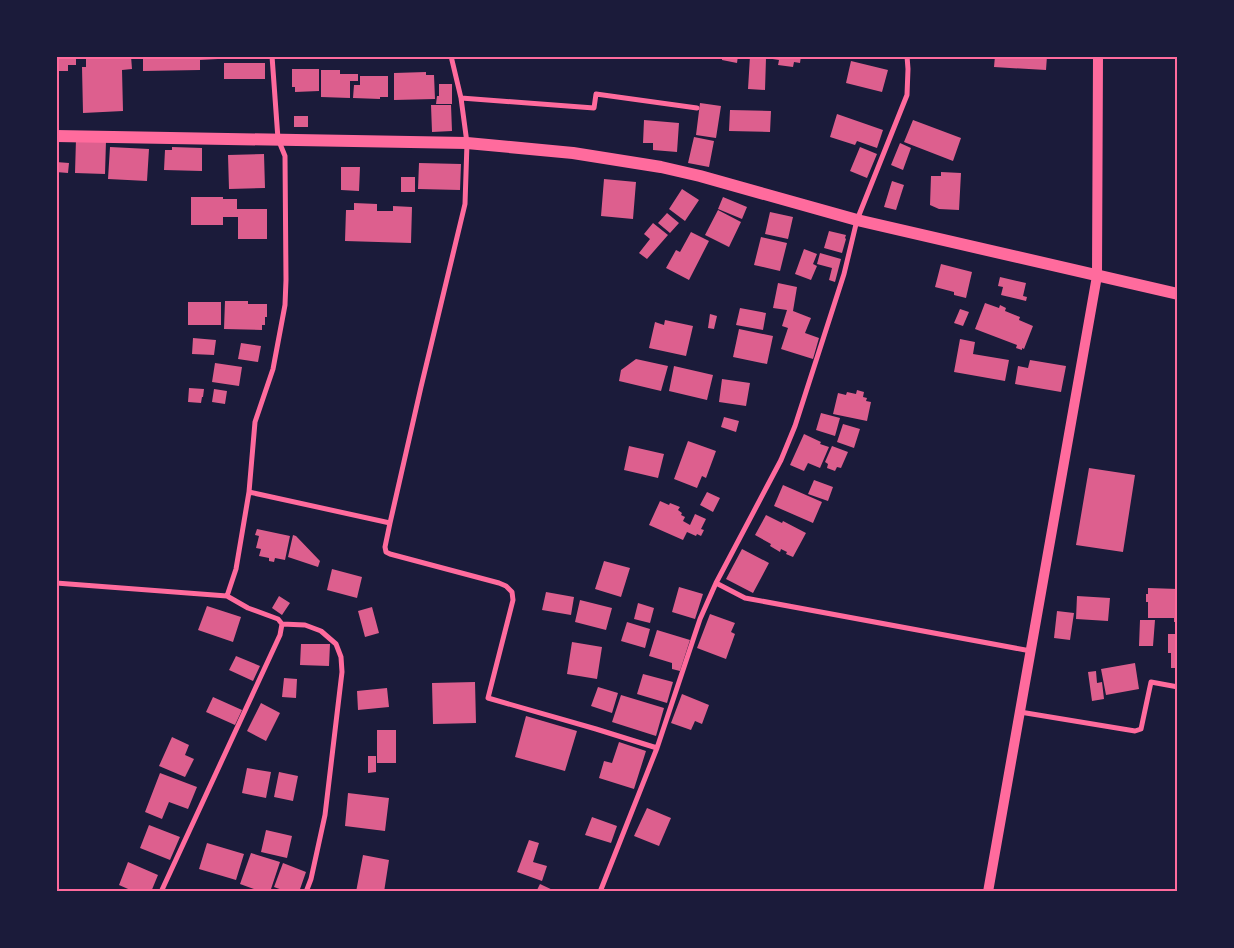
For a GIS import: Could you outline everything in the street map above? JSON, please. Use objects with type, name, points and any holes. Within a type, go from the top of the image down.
[{"type":"main road","points":[[988,892],[1097,276],[1098,56]]},
{"type":"main road","points":[[56,136],[467,143],[573,153],[661,167],[735,185],[857,220],[1178,294]]},
{"type":"street","points":[[228,596],[236,569],[249,492],[255,422],[273,368],[284,305],[286,280],[285,156],[278,139],[272,56]]},
{"type":"street","points":[[451,56],[461,98],[467,143],[465,204],[420,387],[385,547],[386,552],[499,583],[506,586],[512,592],[512,600],[488,698],[657,748]]},
{"type":"street","points":[[600,892],[657,748],[700,619],[716,583],[781,460],[795,426],[844,274],[857,220],[907,95],[907,56]]},
{"type":"street","points":[[461,98],[594,108],[596,94],[697,108]]},
{"type":"street","points":[[249,492],[390,523]]},
{"type":"street","points":[[56,583],[228,596],[248,608],[278,619],[282,624],[304,625],[321,631],[336,644],[342,657],[342,672],[325,815],[311,879],[306,892]]},
{"type":"street","points":[[716,583],[745,598],[1031,651]]},
{"type":"street","points":[[161,892],[280,634],[282,624]]},
{"type":"street","points":[[1020,712],[1136,731],[1141,729],[1151,682],[1178,687]]},
{"type":"building","points":[[56,56],[76,56],[76,65],[68,65],[68,71],[56,71]]},
{"type":"building","points":[[86,56],[131,56],[132,69],[122,70],[123,111],[83,113],[82,67],[86,67]]},
{"type":"building","points":[[143,56],[218,56],[218,59],[200,60],[200,70],[143,71]]},
{"type":"building","points":[[722,56],[738,56],[737,63],[722,60]]},
{"type":"building","points":[[750,56],[801,56],[800,63],[794,62],[793,67],[778,65],[779,60],[766,58],[765,90],[748,89]]},
{"type":"building","points":[[995,56],[1047,56],[1046,70],[994,67]]},
{"type":"building","points":[[851,61],[888,70],[882,92],[846,83]]},
{"type":"building","points":[[224,63],[265,63],[265,79],[224,79]]},
{"type":"building","points":[[292,69],[319,69],[319,91],[295,92],[295,87],[292,87]]},
{"type":"building","points":[[321,70],[340,70],[340,74],[358,74],[358,81],[350,81],[350,98],[321,97]]},
{"type":"building","points":[[426,72],[426,75],[434,75],[435,99],[394,100],[394,73]]},
{"type":"building","points":[[360,76],[388,76],[388,97],[380,97],[380,99],[353,98],[354,85],[360,85]]},
{"type":"building","points":[[439,84],[452,84],[452,104],[436,104],[437,96],[439,96]]},
{"type":"building","points":[[700,103],[721,106],[716,138],[696,135]]},
{"type":"building","points":[[431,105],[451,105],[452,131],[432,132]]},
{"type":"building","points":[[730,110],[771,111],[770,132],[729,131]]},
{"type":"building","points":[[837,114],[883,130],[877,148],[857,141],[855,145],[830,137]]},
{"type":"building","points":[[294,116],[308,116],[308,127],[294,127]]},
{"type":"building","points":[[644,120],[679,123],[677,152],[653,150],[653,143],[643,143]]},
{"type":"building","points":[[913,120],[961,138],[953,161],[904,142]]},
{"type":"building","points":[[694,137],[714,141],[709,167],[688,163]]},
{"type":"building","points":[[76,139],[106,141],[105,174],[75,173]]},
{"type":"building","points":[[900,143],[911,148],[903,170],[891,165]]},
{"type":"building","points":[[110,147],[149,149],[147,181],[108,179]]},
{"type":"building","points":[[172,147],[202,148],[202,171],[164,170],[165,150],[172,150]]},
{"type":"building","points":[[860,147],[877,154],[867,178],[850,171]]},
{"type":"building","points":[[264,154],[265,188],[229,189],[228,155]]},
{"type":"building","points":[[56,162],[69,163],[68,173],[56,172]]},
{"type":"building","points":[[419,163],[461,164],[460,190],[418,189]]},
{"type":"building","points":[[341,167],[360,167],[359,191],[341,190]]},
{"type":"building","points":[[941,172],[961,173],[959,210],[939,209],[930,205],[931,176],[941,176]]},
{"type":"building","points":[[401,177],[415,177],[415,192],[401,192]]},
{"type":"building","points":[[604,179],[636,182],[633,219],[601,216]]},
{"type":"building","points":[[892,181],[904,185],[896,210],[884,207]]},
{"type":"building","points":[[682,189],[699,200],[685,221],[669,209]]},
{"type":"building","points":[[191,197],[237,199],[237,209],[267,209],[267,239],[238,239],[238,217],[223,217],[223,225],[191,225]]},
{"type":"building","points":[[723,197],[747,207],[742,219],[718,209]]},
{"type":"building","points":[[354,203],[377,204],[377,211],[393,211],[393,206],[412,207],[411,243],[345,241],[346,210],[354,210]]},
{"type":"building","points":[[718,210],[741,222],[729,247],[705,235]]},
{"type":"building","points":[[770,212],[793,217],[788,239],[765,234]]},
{"type":"building","points":[[667,213],[679,223],[670,233],[658,223]]},
{"type":"building","points":[[653,223],[668,235],[647,259],[639,253],[650,239],[644,234]]},
{"type":"building","points":[[829,231],[846,235],[842,253],[824,248]]},
{"type":"building","points":[[691,232],[709,241],[689,280],[666,268],[676,250],[680,252]]},
{"type":"building","points":[[761,237],[787,243],[780,271],[754,265]]},
{"type":"building","points":[[804,249],[817,254],[813,264],[817,266],[811,280],[795,274]]},
{"type":"building","points":[[820,253],[841,259],[835,282],[829,280],[832,268],[817,264]]},
{"type":"building","points":[[941,264],[972,272],[966,298],[954,295],[954,292],[935,287]]},
{"type":"building","points":[[1000,277],[1026,283],[1023,296],[1027,297],[1026,301],[1001,295],[1003,287],[998,286]]},
{"type":"building","points":[[778,283],[797,287],[793,311],[811,318],[805,333],[819,338],[813,359],[781,349],[788,328],[782,326],[787,310],[773,308]]},
{"type":"building","points":[[225,301],[248,301],[248,304],[267,304],[267,317],[265,317],[265,325],[262,325],[262,330],[224,329]]},
{"type":"building","points":[[188,302],[221,302],[221,325],[188,325]]},
{"type":"building","points":[[985,303],[999,308],[1000,305],[1006,308],[1005,311],[1020,317],[1019,320],[1033,326],[1024,349],[1016,348],[1017,345],[975,329]]},
{"type":"building","points":[[740,308],[766,313],[763,330],[736,325]]},
{"type":"building","points":[[960,309],[969,312],[963,326],[954,323]]},
{"type":"building","points":[[710,314],[717,316],[714,329],[708,328]]},
{"type":"building","points":[[665,320],[693,326],[686,356],[649,348],[655,322],[664,325]]},
{"type":"building","points":[[739,329],[773,336],[767,364],[733,357]]},
{"type":"building","points":[[193,338],[216,340],[214,355],[192,354]]},
{"type":"building","points":[[960,339],[975,342],[973,354],[1009,360],[1005,381],[954,372]]},
{"type":"building","points":[[241,343],[261,346],[258,362],[238,359]]},
{"type":"building","points":[[636,359],[668,366],[661,391],[619,381],[621,370]]},
{"type":"building","points":[[1030,360],[1066,366],[1061,392],[1015,384],[1018,366],[1028,368]]},
{"type":"building","points":[[215,363],[242,367],[239,386],[212,382]]},
{"type":"building","points":[[674,366],[713,375],[707,400],[669,391]]},
{"type":"building","points":[[722,379],[750,383],[746,406],[719,402]]},
{"type":"building","points":[[189,388],[204,389],[201,403],[188,402]]},
{"type":"building","points":[[214,389],[227,391],[225,404],[212,402]]},
{"type":"building","points":[[857,390],[864,392],[863,397],[867,398],[866,401],[871,402],[867,421],[833,414],[838,393],[846,395],[847,392],[856,394]]},
{"type":"building","points":[[821,413],[840,418],[835,436],[816,430]]},
{"type":"building","points":[[724,417],[739,421],[736,432],[721,427]]},
{"type":"building","points":[[843,424],[860,429],[854,448],[837,442]]},
{"type":"building","points":[[804,434],[829,447],[820,468],[808,463],[804,471],[790,465]]},
{"type":"building","points":[[688,441],[716,451],[706,478],[702,476],[697,488],[674,479]]},
{"type":"building","points":[[629,446],[664,454],[658,478],[624,470]]},
{"type":"building","points":[[832,446],[848,452],[841,468],[837,467],[835,471],[827,468],[828,464],[825,462]]},
{"type":"building","points":[[1089,468],[1135,475],[1123,552],[1076,545]]},
{"type":"building","points":[[814,480],[833,487],[828,501],[808,494]]},
{"type":"building","points":[[783,485],[822,502],[813,523],[774,506]]},
{"type":"building","points":[[707,492],[720,498],[713,512],[700,505]]},
{"type":"building","points":[[660,501],[680,507],[678,510],[685,517],[683,521],[690,525],[695,514],[706,519],[701,529],[704,530],[701,536],[687,532],[683,540],[649,525]]},
{"type":"building","points":[[766,515],[782,523],[783,521],[806,533],[793,557],[781,549],[780,552],[770,546],[771,544],[755,535]]},
{"type":"building","points":[[257,529],[290,536],[285,560],[275,558],[274,562],[269,561],[269,558],[259,556],[261,549],[256,548],[259,536],[255,535]]},
{"type":"building","points":[[293,535],[320,561],[318,567],[288,557]]},
{"type":"building","points":[[742,549],[769,563],[753,593],[726,579]]},
{"type":"building","points":[[604,561],[630,568],[621,597],[595,589]]},
{"type":"building","points":[[332,569],[362,577],[357,598],[327,590]]},
{"type":"building","points":[[679,587],[703,594],[695,619],[672,612]]},
{"type":"building","points":[[1148,588],[1178,589],[1178,622],[1174,622],[1174,618],[1148,618],[1146,594],[1148,594]]},
{"type":"building","points":[[546,592],[574,597],[571,615],[542,610]]},
{"type":"building","points":[[279,596],[290,603],[282,615],[272,608]]},
{"type":"building","points":[[1077,596],[1110,598],[1108,621],[1076,619]]},
{"type":"building","points":[[580,600],[612,608],[606,630],[575,622]]},
{"type":"building","points":[[638,603],[654,608],[650,623],[634,619]]},
{"type":"building","points":[[207,606],[241,617],[233,642],[198,630]]},
{"type":"building","points":[[372,607],[379,633],[365,637],[358,611]]},
{"type":"building","points":[[1057,611],[1074,613],[1070,640],[1054,638]]},
{"type":"building","points":[[710,614],[735,623],[731,632],[735,634],[726,659],[697,648]]},
{"type":"building","points":[[1140,620],[1155,620],[1153,646],[1139,646]]},
{"type":"building","points":[[627,622],[650,629],[645,648],[621,641]]},
{"type":"building","points":[[657,630],[690,640],[680,671],[672,669],[672,663],[649,656]]},
{"type":"building","points":[[1168,634],[1178,634],[1178,668],[1171,668],[1171,653],[1168,653]]},
{"type":"building","points":[[572,642],[602,647],[597,679],[567,674]]},
{"type":"building","points":[[301,644],[330,644],[329,666],[300,665]]},
{"type":"building","points":[[236,656],[260,666],[253,681],[229,670]]},
{"type":"building","points":[[1135,663],[1139,689],[1106,695],[1101,669]]},
{"type":"building","points":[[1096,671],[1097,683],[1102,682],[1104,699],[1092,701],[1088,672]]},
{"type":"building","points":[[643,674],[673,682],[667,703],[637,694]]},
{"type":"building","points":[[284,678],[297,679],[296,698],[282,697]]},
{"type":"building","points":[[475,682],[476,723],[433,724],[432,683]]},
{"type":"building","points":[[598,687],[618,693],[612,713],[591,706]]},
{"type":"building","points":[[387,688],[389,707],[358,710],[357,691]]},
{"type":"building","points":[[682,694],[709,705],[702,724],[695,721],[691,730],[671,723]]},
{"type":"building","points":[[621,695],[664,708],[656,736],[612,722]]},
{"type":"building","points":[[213,697],[242,710],[235,725],[206,712]]},
{"type":"building","points":[[261,703],[280,713],[266,741],[247,731]]},
{"type":"building","points":[[526,716],[577,731],[565,771],[515,757]]},
{"type":"building","points":[[377,730],[396,730],[396,763],[377,763]]},
{"type":"building","points":[[172,737],[189,745],[185,755],[194,759],[185,777],[159,766]]},
{"type":"building","points":[[619,742],[646,751],[634,789],[599,778],[604,761],[612,763]]},
{"type":"building","points":[[368,756],[376,756],[376,772],[368,773]]},
{"type":"building","points":[[247,768],[271,772],[266,798],[242,793]]},
{"type":"building","points":[[279,772],[298,776],[293,801],[274,797]]},
{"type":"building","points":[[160,773],[197,787],[188,809],[169,802],[162,819],[145,812]]},
{"type":"building","points":[[348,793],[389,798],[385,831],[345,826]]},
{"type":"building","points":[[647,808],[671,818],[659,846],[634,836]]},
{"type":"building","points":[[592,817],[617,826],[611,843],[585,835]]},
{"type":"building","points":[[149,825],[180,837],[170,860],[140,848]]},
{"type":"building","points":[[266,830],[292,836],[287,858],[261,852]]},
{"type":"building","points":[[529,840],[539,843],[533,862],[547,866],[542,881],[517,872]]},
{"type":"building","points":[[207,843],[244,854],[236,880],[199,869]]},
{"type":"building","points":[[251,853],[280,862],[270,892],[262,892],[240,884]]},
{"type":"building","points":[[363,855],[389,860],[384,892],[356,892]]},
{"type":"building","points":[[128,862],[158,875],[151,892],[135,892],[119,885]]},
{"type":"building","points":[[283,863],[306,872],[299,892],[288,892],[274,887]]},
{"type":"building","points":[[540,884],[557,892],[536,892]]}]
